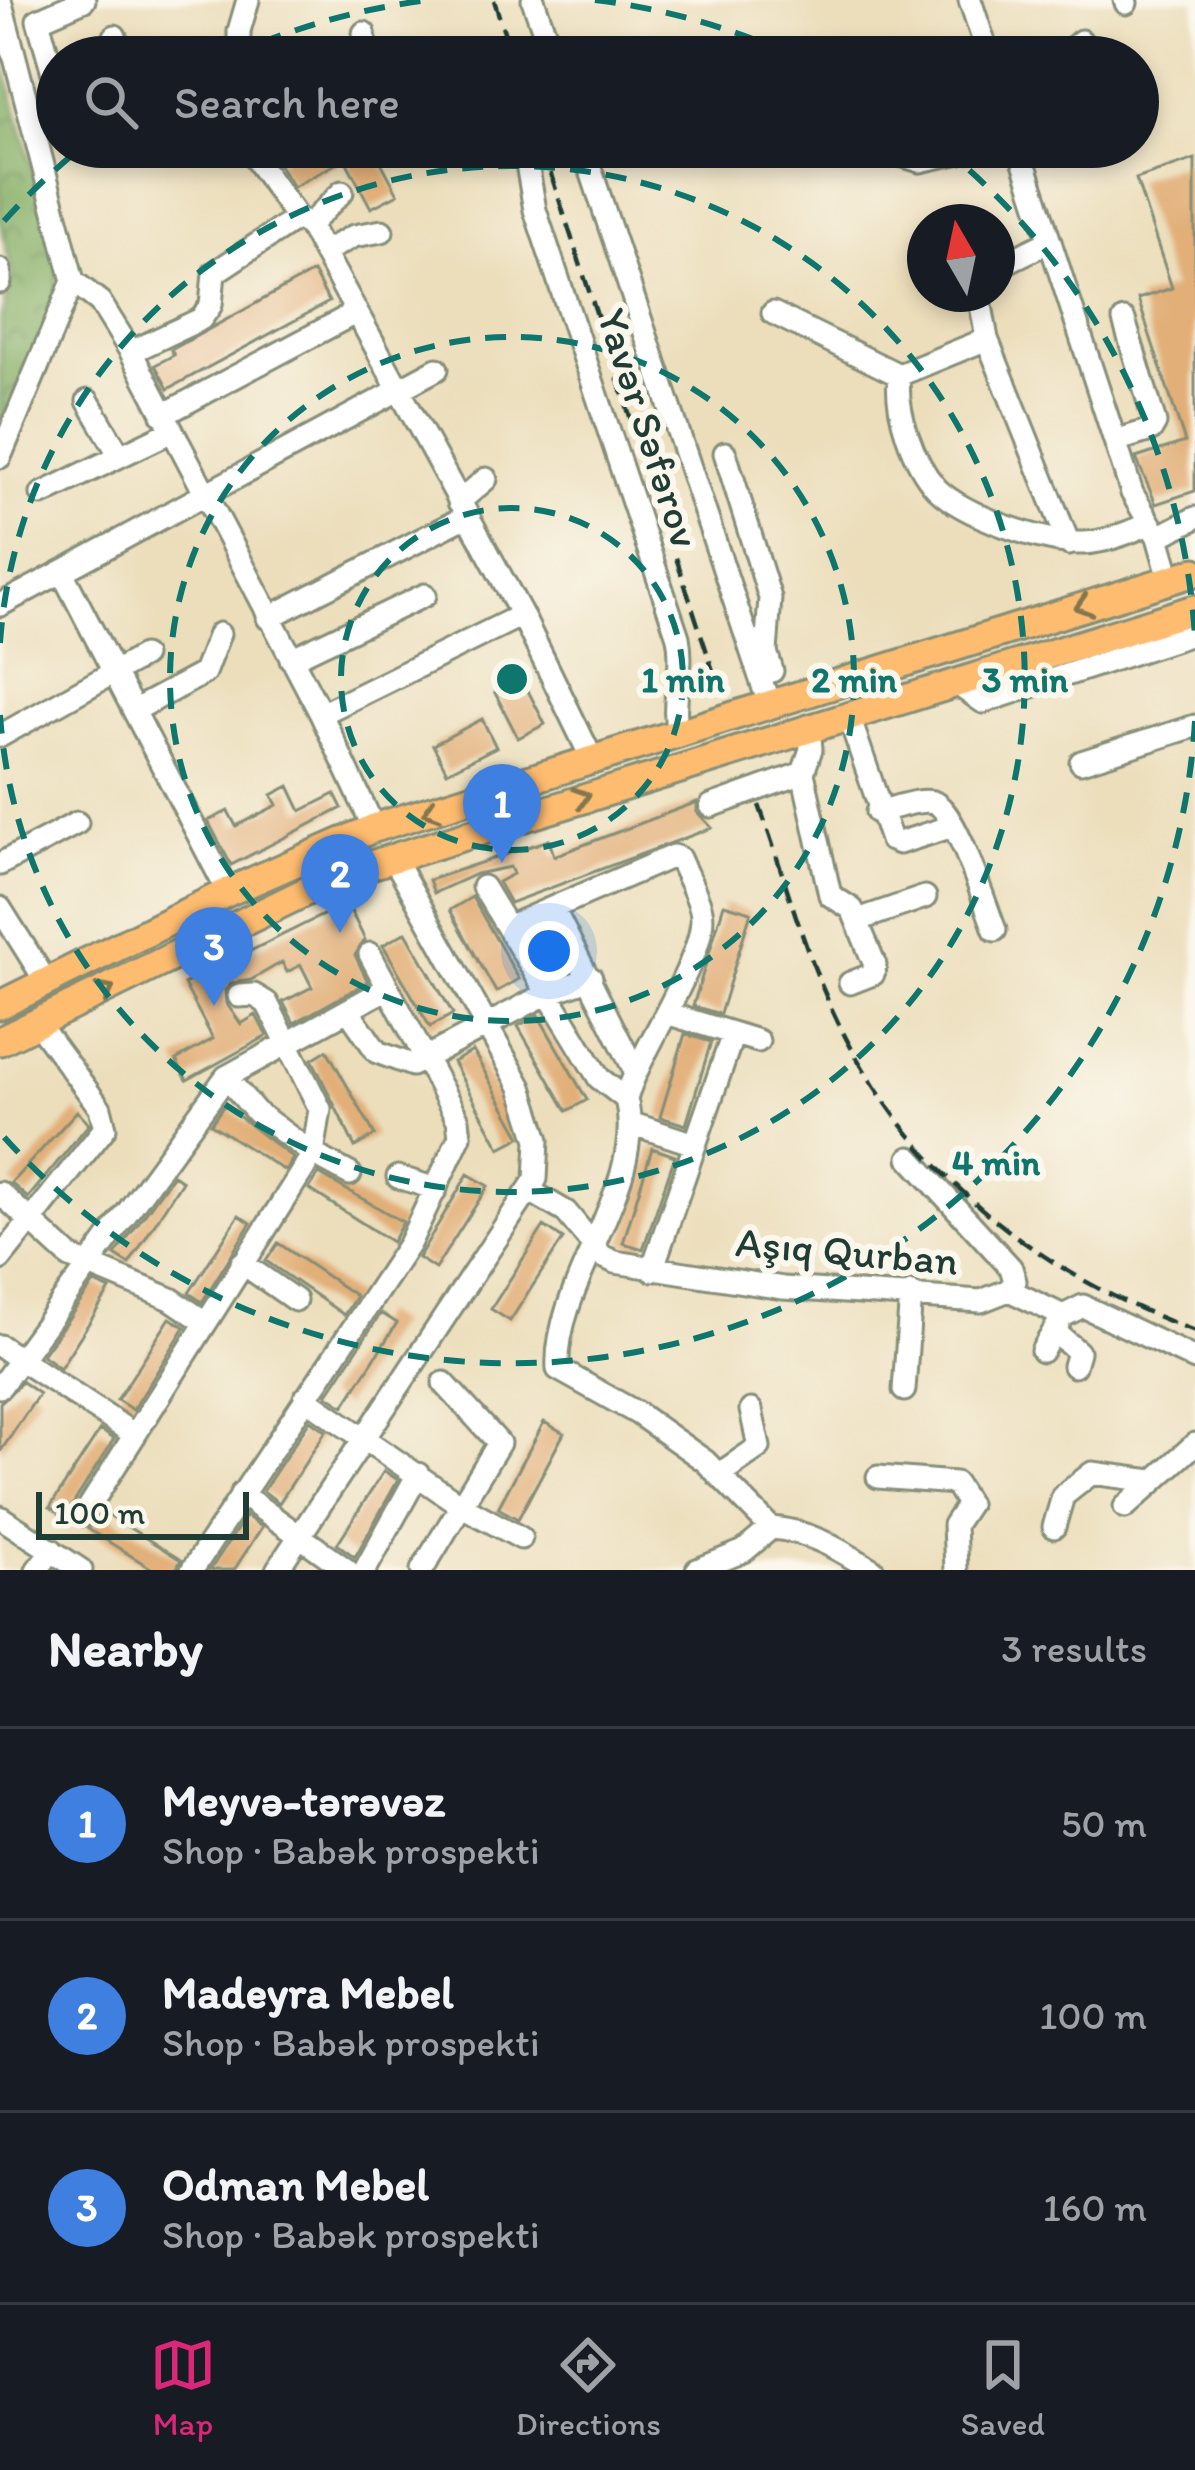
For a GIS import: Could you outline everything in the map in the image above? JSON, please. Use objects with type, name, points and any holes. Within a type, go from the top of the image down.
[{"type":"main road","points":[[0,1005],[228,892],[374,828],[1183,575]]},
{"type":"main road","points":[[0,1041],[292,896],[393,857],[1195,609]]},
{"type":"street","points":[[0,0],[36,113]]},
{"type":"street","points":[[45,36],[40,15],[85,0]]},
{"type":"street","points":[[242,36],[248,0]]},
{"type":"street","points":[[533,0],[546,36]]},
{"type":"street","points":[[970,0],[982,36]]},
{"type":"street","points":[[22,80],[36,80]]},
{"type":"street","points":[[0,457],[74,281],[53,168]]},
{"type":"street","points":[[263,168],[324,252],[396,393],[522,614],[592,761]]},
{"type":"street","name":"Yavər Səfərov","points":[[528,168],[535,210],[678,637],[683,662],[672,709],[678,734]]},
{"type":"street","points":[[590,168],[775,702]]},
{"type":"street","points":[[1026,168],[1115,442],[1152,531],[1183,575]]},
{"type":"street","points":[[131,352],[201,319],[211,305],[214,273],[303,222],[342,192]]},
{"type":"street","points":[[324,252],[355,236],[382,231]]},
{"type":"street","points":[[1015,259],[1050,242]]},
{"type":"street","points":[[0,270],[0,282]]},
{"type":"street","points":[[74,281],[100,302],[131,352],[321,714],[374,828]]},
{"type":"street","points":[[982,312],[987,339],[1069,544]]},
{"type":"street","points":[[42,494],[119,456],[355,313]]},
{"type":"street","points":[[773,313],[899,374],[987,339]]},
{"type":"street","points":[[1115,442],[1155,423],[1124,320]]},
{"type":"street","points":[[0,605],[436,369]]},
{"type":"street","points":[[899,374],[900,414],[940,492],[1029,535],[1069,544],[1152,531],[1195,518]]},
{"type":"street","points":[[88,401],[119,456]]},
{"type":"street","points":[[725,452],[770,598],[766,652],[775,702]]},
{"type":"street","points":[[268,618],[463,509],[486,479]]},
{"type":"street","points":[[63,574],[228,892]]},
{"type":"street","points":[[291,659],[425,595]]},
{"type":"street","points":[[321,714],[522,614]]},
{"type":"street","points":[[954,682],[983,702],[1195,633]]},
{"type":"street","points":[[135,710],[204,673],[219,634]]},
{"type":"street","points":[[0,736],[143,656]]},
{"type":"street","points":[[848,714],[884,832],[899,842],[953,826]]},
{"type":"street","points":[[809,726],[812,749],[803,773],[823,876],[830,895],[858,920],[875,965],[873,974],[850,983]]},
{"type":"street","points":[[1081,762],[1195,726]]},
{"type":"street","points":[[711,806],[803,773]]},
{"type":"street","points":[[878,812],[930,801],[940,805],[953,826],[994,930]]},
{"type":"street","points":[[0,864],[77,823]]},
{"type":"street","points":[[508,927],[673,856],[679,858],[702,918],[686,974],[634,1069],[626,1099],[633,1124],[557,1369],[637,1413],[718,1475],[771,1528],[796,1530],[867,1568]]},
{"type":"street","points":[[277,1570],[530,1191],[538,1163],[533,1116],[393,857]]},
{"type":"street","points":[[483,886],[599,1078],[626,1099]]},
{"type":"street","points":[[858,920],[925,897]]},
{"type":"street","points":[[0,908],[47,982]]},
{"type":"street","points":[[553,908],[634,1069]]},
{"type":"street","points":[[192,1570],[409,1244],[460,1129],[370,954]]},
{"type":"street","points":[[348,1010],[376,1052],[412,1065],[546,994],[591,978]]},
{"type":"street","points":[[0,1388],[9,1351],[87,1262],[226,1077],[386,989]]},
{"type":"street","points":[[84,1515],[313,1154],[320,1109],[267,1003],[254,995],[239,996]]},
{"type":"street","points":[[666,1012],[758,1041]]},
{"type":"street","points":[[0,1259],[105,1128],[100,1108],[39,1025]]},
{"type":"street","points":[[652,1270],[733,1034]]},
{"type":"street","points":[[226,1077],[256,1112],[313,1154],[350,1174]]},
{"type":"street","points":[[633,1124],[694,1144]]},
{"type":"street","name":"Aşıq Qurban","points":[[530,1191],[566,1212],[592,1245],[615,1262],[652,1270],[784,1288],[981,1301],[1009,1290],[1015,1281],[1011,1268],[910,1158]]},
{"type":"street","points":[[398,1177],[436,1190]]},
{"type":"street","points":[[0,1192],[30,1225],[70,1257],[171,1299],[205,1322]]},
{"type":"street","points":[[242,1262],[295,1300]]},
{"type":"street","points":[[1009,1290],[1059,1324],[1078,1352],[1074,1366]]},
{"type":"street","points":[[904,1390],[911,1293]]},
{"type":"street","points":[[1042,1352],[1059,1324],[1083,1306],[1195,1360]]},
{"type":"street","points":[[9,1351],[135,1435]]},
{"type":"street","points":[[422,1570],[499,1443],[444,1384]]},
{"type":"street","points":[[305,1398],[463,1506],[521,1538]]},
{"type":"street","points":[[718,1475],[759,1447],[751,1410]]},
{"type":"street","points":[[1194,1445],[1195,1473]]},
{"type":"street","points":[[1125,1507],[1194,1445]]},
{"type":"street","points":[[365,1570],[418,1474]]},
{"type":"street","points":[[1054,1527],[1064,1496],[1092,1474],[1152,1481]]},
{"type":"street","points":[[878,1477],[955,1484],[964,1492],[968,1504],[953,1535],[956,1570]]},
{"type":"street","points":[[241,1494],[346,1570]]},
{"type":"street","points":[[0,1516],[81,1570]]},
{"type":"street","points":[[697,1570],[747,1560],[771,1528]]},
{"type":"street","points":[[37,1570],[52,1550]]},
{"type":"green space","points":[[0,48],[59,267],[54,308],[0,429],[0,320],[12,275],[0,217]]},
{"type":"building","points":[[1195,159],[1195,491],[1156,504],[1136,458],[1185,442],[1138,299],[1172,288],[1136,179]]},
{"type":"building","points":[[281,168],[328,168],[293,187]]},
{"type":"building","points":[[350,168],[384,168],[398,194],[371,208]]},
{"type":"building","points":[[313,272],[329,302],[168,389],[155,365],[174,355],[171,350]]},
{"type":"building","points":[[522,679],[545,724],[518,738],[495,693]]},
{"type":"building","points":[[482,719],[496,747],[447,772],[433,745]]},
{"type":"building","points":[[289,786],[301,811],[335,794],[342,808],[231,865],[208,821],[228,811],[236,826],[277,805],[272,795]]},
{"type":"building","points":[[697,802],[697,812],[712,828],[510,903],[498,882],[513,874],[510,867],[476,874],[434,893],[429,880],[549,840],[554,856]]},
{"type":"building","points":[[472,897],[519,979],[496,992],[450,910]]},
{"type":"building","points":[[347,903],[365,940],[355,955],[368,982],[294,1023],[283,1002],[312,987],[301,965],[287,972],[282,962],[251,980],[232,983],[225,990],[226,1003],[241,1024],[256,1015],[267,1036],[187,1080],[176,1060],[213,1039],[184,984]]},
{"type":"building","points":[[724,904],[751,912],[720,1014],[693,1006]]},
{"type":"building","points":[[406,932],[453,1014],[430,1027],[383,945]]},
{"type":"building","points":[[538,1015],[587,1100],[567,1111],[518,1026]]},
{"type":"building","points":[[685,1034],[711,1042],[686,1125],[660,1117]]},
{"type":"building","points":[[327,1050],[375,1135],[355,1147],[312,1059]]},
{"type":"building","points":[[473,1051],[521,1137],[500,1148],[453,1062]]},
{"type":"building","points":[[224,1105],[293,1158],[285,1171],[211,1124]]},
{"type":"building","points":[[77,1111],[89,1124],[28,1198],[11,1183]]},
{"type":"building","points":[[652,1148],[675,1156],[643,1249],[623,1243]]},
{"type":"building","points":[[319,1174],[403,1222],[392,1242],[309,1189]]},
{"type":"building","points":[[468,1174],[488,1186],[435,1269],[418,1258]]},
{"type":"building","points":[[173,1175],[182,1181],[129,1264],[115,1255]]},
{"type":"building","points":[[239,1215],[251,1223],[202,1302],[189,1293]]},
{"type":"building","points":[[544,1226],[563,1239],[510,1321],[491,1309]]},
{"type":"building","points":[[278,1243],[356,1296],[344,1315],[266,1261]]},
{"type":"building","points":[[94,1283],[110,1290],[60,1368],[42,1355]]},
{"type":"building","points":[[381,1313],[397,1323],[344,1406],[327,1395]]},
{"type":"building","points":[[170,1318],[185,1327],[133,1410],[117,1400]]},
{"type":"building","points":[[22,1382],[39,1394],[0,1452],[0,1403]]},
{"type":"building","points":[[310,1420],[326,1431],[279,1503],[263,1491]]},
{"type":"building","points":[[544,1422],[564,1433],[518,1519],[498,1508]]},
{"type":"building","points":[[100,1430],[114,1439],[71,1507],[69,1520],[50,1507]]},
{"type":"building","points":[[384,1471],[398,1480],[355,1557],[337,1544]]},
{"type":"building","points":[[104,1512],[181,1560],[176,1570],[154,1570],[88,1529]]},
{"type":"building","points":[[246,1516],[262,1527],[234,1570],[210,1570]]},
{"type":"railway","points":[[494,0],[505,36]]},
{"type":"railway","points":[[549,168],[715,677]]},
{"type":"railway","points":[[759,805],[826,996],[890,1110],[930,1159],[975,1203],[1077,1277],[1195,1331]]},
{"type":"place","name":"Meyvə-tərəvəz","points":[[502,863]]},
{"type":"place","name":"Madeyra Mebel","points":[[340,933]]},
{"type":"place","name":"Odman Mebel","points":[[214,1006]]}]
